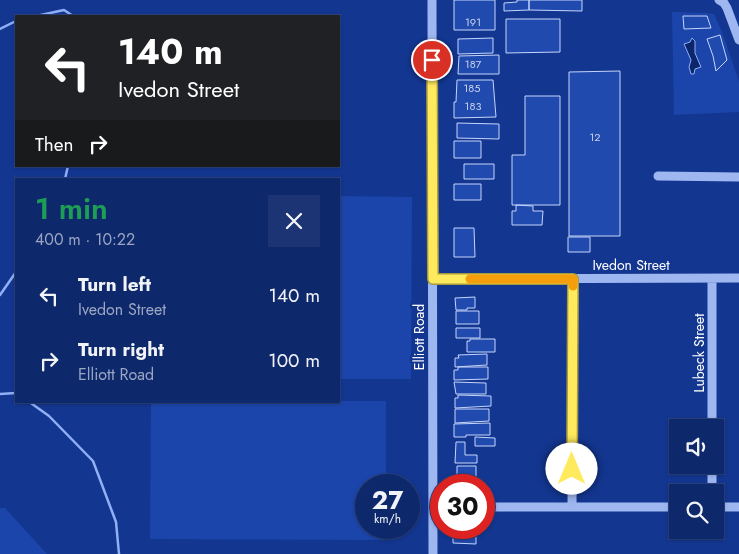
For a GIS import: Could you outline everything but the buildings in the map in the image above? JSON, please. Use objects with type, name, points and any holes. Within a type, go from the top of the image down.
[{"type":"street","name":"Elliott Road","points":[[432,0],[433,279],[436,474]]},
{"type":"street","points":[[719,0],[728,8],[739,40]]},
{"type":"street","points":[[658,176],[739,177]]},
{"type":"street","name":"Ivedon Street","points":[[433,279],[739,278]]},
{"type":"street","points":[[572,507],[573,279]]},
{"type":"street","name":"Lubeck Street","points":[[712,279],[712,419]]},
{"type":"street","points":[[495,507],[669,507]]},
{"type":"street","points":[[724,507],[739,507]]},
{"type":"street","name":"Elliott Road","points":[[433,554],[434,539]]},
{"type":"shaded area","points":[[672,12],[714,14],[739,81],[739,112],[674,115]]},
{"type":"shaded area","points":[[692,38],[695,41],[695,53],[701,67],[695,69],[694,74],[691,74],[689,67],[691,60],[684,44],[690,42]]},
{"type":"shaded area","points":[[340,196],[412,197],[411,379],[340,379]]},
{"type":"shaded area","points":[[340,401],[386,401],[386,474],[355,474],[355,539],[385,540],[150,539],[151,403],[340,403]]},
{"type":"shaded area","points":[[0,508],[5,508],[47,554],[0,554]]},
{"type":"waterway","points":[[41,15],[64,10],[72,15]]},
{"type":"waterway","points":[[0,29],[15,22]]},
{"type":"waterway","points":[[65,178],[68,167]]},
{"type":"waterway","points":[[0,295],[15,273]]},
{"type":"waterway","points":[[0,394],[15,393]]},
{"type":"waterway","points":[[31,403],[49,416],[93,461],[116,522],[119,554]]},
{"type":"slow traffic","points":[[470,279],[573,279],[573,286]]},
{"type":"route","points":[[432,60],[433,279],[573,279],[572,469]]}]
